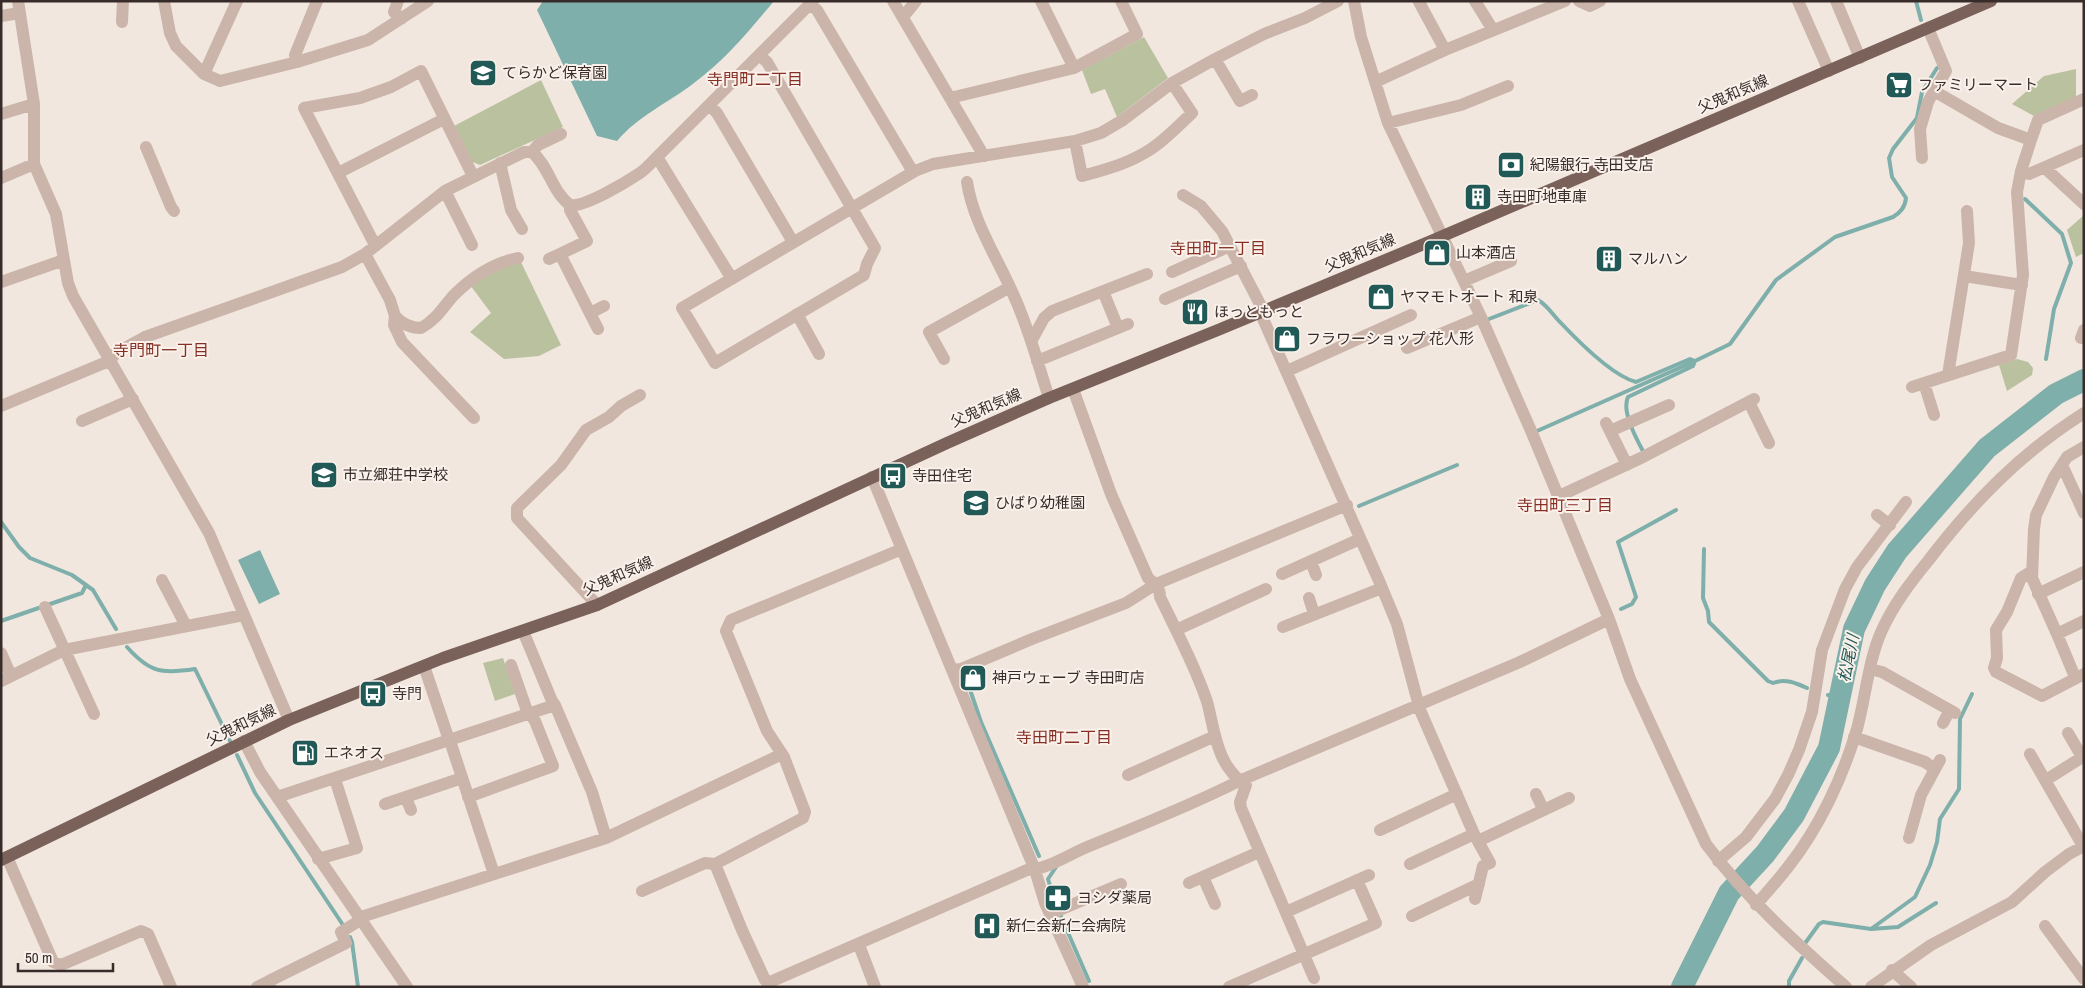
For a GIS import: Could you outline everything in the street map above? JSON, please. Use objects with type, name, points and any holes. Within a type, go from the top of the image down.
[{"type":"main road","name":"父鬼和気線","points":[[4,858],[289,720],[424,666],[597,605],[872,477],[1049,398],[1073,390],[1442,236],[1991,1]]},
{"type":"street","points":[[122,22],[123,1]]},
{"type":"street","points":[[164,1],[170,33],[176,46],[204,74],[220,81],[297,62],[368,40],[428,1]]},
{"type":"street","points":[[204,74],[210,66],[238,1]]},
{"type":"street","points":[[297,62],[295,55],[317,1]]},
{"type":"street","points":[[398,1],[394,12],[401,19]]},
{"type":"street","points":[[893,1],[984,156]]},
{"type":"street","points":[[903,17],[916,1]]},
{"type":"street","points":[[1041,1],[1074,68]]},
{"type":"street","points":[[950,98],[1074,68],[1137,34],[1121,1]]},
{"type":"street","points":[[760,56],[767,62],[853,208],[876,248],[867,264],[864,275],[715,364],[682,308],[853,208],[912,172],[933,164],[1075,140],[1101,133],[1123,120],[1172,83],[1215,59],[1264,34],[1305,18],[1338,1]]},
{"type":"street","points":[[1354,1],[1361,37],[1388,123],[1481,317],[1532,433],[1609,619],[1630,679],[1706,844],[1755,904],[1846,987]]},
{"type":"street","points":[[1475,1],[1493,30]]},
{"type":"street","points":[[1375,82],[1493,30],[1533,6],[1565,1]]},
{"type":"street","points":[[1579,1],[1590,6],[1600,1]]},
{"type":"street","points":[[1798,1],[1829,71]]},
{"type":"street","points":[[1836,1],[1860,58]]},
{"type":"street","points":[[1418,2],[1445,50]]},
{"type":"street","points":[[1,406],[109,361],[116,352],[145,337],[342,267],[365,254],[445,191],[524,152],[532,152],[539,158],[562,198],[570,204],[581,204],[641,172],[710,106],[812,3],[912,172]]},
{"type":"street","points":[[1,16],[19,7],[34,104],[34,164],[56,214],[68,283],[73,296],[209,533],[289,720]]},
{"type":"street","points":[[1922,158],[1920,129],[1934,91],[1946,71],[1928,28]]},
{"type":"street","points":[[1215,59],[1240,101],[1252,95]]},
{"type":"street","points":[[375,245],[304,108],[360,98],[391,87],[421,71],[473,176]]},
{"type":"street","points":[[1075,140],[1082,176],[1115,168],[1135,159],[1152,148],[1192,113],[1172,83]]},
{"type":"street","points":[[1388,123],[1461,105],[1508,86]]},
{"type":"street","points":[[1934,91],[1998,128],[2031,140]]},
{"type":"street","points":[[1934,415],[1918,385],[2011,355],[2023,275],[2017,192],[2021,171],[2038,120],[2084,99]]},
{"type":"street","points":[[1,114],[34,104]]},
{"type":"street","points":[[710,106],[717,114],[793,242]]},
{"type":"street","points":[[338,173],[444,119]]},
{"type":"street","points":[[532,152],[538,145],[562,134]]},
{"type":"street","points":[[146,147],[174,211]]},
{"type":"street","points":[[2021,171],[2029,174],[2084,150]]},
{"type":"street","points":[[657,157],[732,279]]},
{"type":"street","points":[[500,163],[511,210],[522,229]]},
{"type":"street","points":[[1,178],[34,164]]},
{"type":"street","points":[[2045,168],[2084,204]]},
{"type":"street","points":[[967,182],[970,201],[1032,340],[1049,398]]},
{"type":"street","points":[[445,191],[472,245]]},
{"type":"street","points":[[1183,195],[1203,203],[1241,266],[1261,306],[1260,312],[1347,505],[1382,588],[1396,624],[1419,705],[1476,837],[1490,863],[1483,866],[1475,899]]},
{"type":"street","points":[[570,204],[570,210],[587,241],[554,257],[590,313],[598,329]]},
{"type":"street","points":[[1948,375],[1969,243],[1967,211]]},
{"type":"street","points":[[1172,272],[1230,246]]},
{"type":"street","points":[[365,254],[390,300],[395,316],[394,325],[402,342],[474,418]]},
{"type":"street","points":[[395,316],[408,326],[421,328],[438,316],[466,284],[490,268],[518,258]]},
{"type":"street","points":[[1,282],[64,260]]},
{"type":"street","points":[[1464,281],[1511,261]]},
{"type":"street","points":[[1165,299],[1241,266]]},
{"type":"street","points":[[1032,340],[1044,318],[1052,311],[1146,274]]},
{"type":"street","points":[[1964,276],[2022,285]]},
{"type":"street","points":[[944,359],[929,332],[1010,287]]},
{"type":"street","points":[[1037,361],[1123,326],[1103,291]]},
{"type":"street","points":[[590,313],[604,306]]},
{"type":"street","points":[[796,314],[819,354]]},
{"type":"street","points":[[1287,371],[1351,336],[1411,315]]},
{"type":"street","points":[[1407,348],[1481,317]]},
{"type":"street","points":[[1073,390],[1118,512],[1148,578],[1158,587],[1160,597],[1207,703],[1222,759],[1234,777],[1246,785],[1240,802],[1241,808],[1314,978]]},
{"type":"street","points":[[597,605],[517,518],[517,508],[561,466],[586,430],[610,417],[621,406],[640,395]]},
{"type":"street","points":[[82,421],[133,398]]},
{"type":"street","points":[[1557,497],[1627,465],[1752,401],[1768,444]]},
{"type":"street","points":[[1627,465],[1608,427],[1630,422],[1661,404]]},
{"type":"street","points":[[1755,904],[1789,866],[1831,795],[1854,737],[1874,649],[1892,610],[1905,590],[1941,543],[1976,504],[2028,452],[2084,414]]},
{"type":"street","points":[[2032,571],[2021,578],[2007,612],[1996,630],[1997,658],[1994,668],[1996,672],[2042,696],[2080,676],[2057,634],[2032,578],[2036,515],[2067,457],[2084,447]]},
{"type":"street","points":[[2062,465],[2084,513]]},
{"type":"street","points":[[872,477],[1035,870],[1055,912],[1083,987]]},
{"type":"street","points":[[1720,863],[1746,837],[1775,799],[1788,775],[1812,712],[1822,650],[1833,616],[1846,586],[1857,567],[1906,502]]},
{"type":"street","points":[[952,670],[961,669],[1126,603],[1158,587],[1347,505]]},
{"type":"street","points":[[1877,515],[1890,525]]},
{"type":"street","points":[[1282,574],[1360,539]]},
{"type":"street","points":[[642,891],[660,890],[705,863],[715,864],[803,818],[805,812],[782,754],[767,731],[743,676],[726,631],[731,620],[902,549]]},
{"type":"street","points":[[1311,561],[1316,575]]},
{"type":"street","points":[[2038,594],[2084,572]]},
{"type":"street","points":[[162,580],[186,626]]},
{"type":"street","points":[[1283,627],[1382,588]]},
{"type":"street","points":[[1176,630],[1266,589]]},
{"type":"street","points":[[1308,598],[1314,614]]},
{"type":"street","points":[[45,608],[94,714]]},
{"type":"street","points":[[1,653],[6,678],[64,650],[244,615]]},
{"type":"street","points":[[715,864],[742,930],[768,984],[1027,870],[1035,870],[1520,662],[1609,619]]},
{"type":"street","points":[[2057,634],[2084,621]]},
{"type":"street","points":[[524,631],[592,792],[606,838]]},
{"type":"street","points":[[468,797],[553,766],[526,708],[511,665]]},
{"type":"street","points":[[424,666],[494,874]]},
{"type":"street","points":[[1870,669],[1882,672],[1953,711],[1943,723]]},
{"type":"street","points":[[277,797],[335,779],[449,738],[555,705]]},
{"type":"street","points":[[2046,780],[2083,756],[2068,733]]},
{"type":"street","points":[[1128,775],[1215,736]]},
{"type":"street","points":[[1854,737],[1890,756],[1938,764],[1921,795],[1909,838]]},
{"type":"street","points":[[244,741],[260,772],[407,987]]},
{"type":"street","points":[[257,987],[270,984],[346,943],[341,932],[361,918],[606,838],[782,754]]},
{"type":"street","points":[[1871,987],[1892,970],[1931,945],[2012,902],[2045,872],[2069,854],[2084,846],[2030,754]]},
{"type":"street","points":[[385,804],[462,778]]},
{"type":"street","points":[[318,859],[357,848],[335,779]]},
{"type":"street","points":[[1380,830],[1457,794]]},
{"type":"street","points":[[1536,794],[1543,809]]},
{"type":"street","points":[[406,798],[410,810]]},
{"type":"street","points":[[1410,864],[1569,798]]},
{"type":"street","points":[[1189,883],[1260,852]]},
{"type":"street","points":[[4,858],[53,962],[61,965],[141,931],[148,934],[171,987]]},
{"type":"street","points":[[1203,877],[1215,904]]},
{"type":"street","points":[[1229,987],[1270,963],[1304,955],[1376,923],[1363,877],[1286,912]]},
{"type":"street","points":[[1055,912],[1121,884]]},
{"type":"street","points":[[1412,916],[1479,884]]},
{"type":"street","points":[[2045,926],[2084,979]]},
{"type":"street","points":[[859,945],[875,987]]},
{"type":"street","points":[[1892,970],[1911,987]]},
{"type":"green space","points":[[1144,37],[1168,78],[1117,117],[1105,89],[1091,94],[1082,70]]},
{"type":"green space","points":[[2076,69],[2076,98],[2036,117],[2012,104],[2044,76]]},
{"type":"green space","points":[[541,80],[563,127],[480,165],[470,161],[454,126]]},
{"type":"green space","points":[[2084,215],[2084,253],[2076,257],[2067,230]]},
{"type":"green space","points":[[520,260],[561,345],[539,356],[504,359],[470,332],[491,313],[470,285],[485,273]]},
{"type":"green space","points":[[2017,359],[2028,362],[2033,368],[2032,375],[2007,391],[1999,365]]},
{"type":"green space","points":[[503,658],[515,694],[495,701],[483,663]]},
{"type":"water","points":[[543,1],[774,1],[716,65],[684,90],[634,124],[617,141],[597,136],[537,10]]},
{"type":"water","points":[[260,550],[280,594],[259,604],[238,560]]},
{"type":"waterway","points":[[1916,1],[1921,20]]},
{"type":"waterway","points":[[1537,431],[1730,344],[1776,280],[1835,237],[1893,217],[1898,213],[1904,207],[1906,198],[1892,177],[1889,158],[1893,149],[1917,118],[1922,92],[1937,68]]},
{"type":"waterway","points":[[2025,199],[2062,234],[2071,263],[2054,309],[2046,359]]},
{"type":"waterway","points":[[1489,319],[1538,300],[1547,307],[1567,330],[1606,365],[1617,373],[1636,382],[1690,359],[1695,361]]},
{"type":"waterway","points":[[1644,453],[1628,417],[1626,403],[1628,397],[1693,366],[1695,361]]},
{"type":"waterway","name":"松尾川","points":[[1682,987],[1729,893],[1765,854],[1794,815],[1829,748],[1854,629],[1875,585],[1897,551],[1987,448],[2056,394],[2084,380]]},
{"type":"waterway","points":[[1359,506],[1457,465]]},
{"type":"waterway","points":[[1621,609],[1632,604],[1636,597],[1618,542],[1676,510]]},
{"type":"waterway","points":[[1,522],[19,547],[30,558],[72,575],[93,590],[116,629]]},
{"type":"waterway","points":[[1704,549],[1703,598],[1708,611],[1709,622],[1768,681],[1773,683],[1790,682],[1807,688]]},
{"type":"waterway","points":[[1,621],[82,593],[86,585]]},
{"type":"waterway","points":[[127,647],[135,656],[157,670],[195,669],[230,741]]},
{"type":"waterway","points":[[966,671],[964,672],[981,722],[1039,856]]},
{"type":"waterway","points":[[1871,929],[1915,897],[1930,865],[1937,842],[1940,819],[1959,789],[1960,719],[1972,694]]},
{"type":"waterway","points":[[1828,695],[1839,699]]},
{"type":"waterway","points":[[237,755],[255,793],[343,925]]},
{"type":"waterway","points":[[1056,867],[1048,879],[1056,905],[1089,981]]},
{"type":"waterway","points":[[1806,942],[1819,924],[1823,922],[1871,929],[1898,927],[1936,903]]},
{"type":"waterway","points":[[350,937],[358,987]]},
{"type":"waterway","points":[[1789,987],[1789,981],[1802,958]]},
{"type":"place","name":"てらかど保育園","points":[[483,73]]},
{"type":"place","name":"ファミリーマート","points":[[1899,85]]},
{"type":"place","name":"紀陽銀行 寺田支店","points":[[1511,165]]},
{"type":"place","name":"寺田町地車庫","points":[[1478,197]]},
{"type":"place","name":"山本酒店","points":[[1437,253]]},
{"type":"place","name":"マルハン","points":[[1609,259]]},
{"type":"place","name":"ヤマモトオート 和泉","points":[[1381,297]]},
{"type":"place","name":"ほっともっと","points":[[1195,312]]},
{"type":"place","name":"フラワーショップ 花人形","points":[[1287,339]]},
{"type":"place","name":"市立郷荘中学校","points":[[324,475]]},
{"type":"place","name":"寺田住宅","points":[[893,476]]},
{"type":"place","name":"ひばり幼稚園","points":[[976,503]]},
{"type":"place","name":"神戸ウェーブ 寺田町店","points":[[973,678]]},
{"type":"place","name":"寺門","points":[[373,694]]},
{"type":"place","name":"エネオス","points":[[305,753]]},
{"type":"place","name":"ヨシダ薬局","points":[[1058,898]]},
{"type":"place","name":"新仁会新仁会病院","points":[[987,926]]},
{"type":"district","name":"寺門町二丁目","points":[[755,79]]},
{"type":"district","name":"寺田町一丁目","points":[[1218,248]]},
{"type":"district","name":"寺門町一丁目","points":[[161,350]]},
{"type":"district","name":"寺田町三丁目","points":[[1565,505]]},
{"type":"district","name":"寺田町二丁目","points":[[1064,737]]}]
